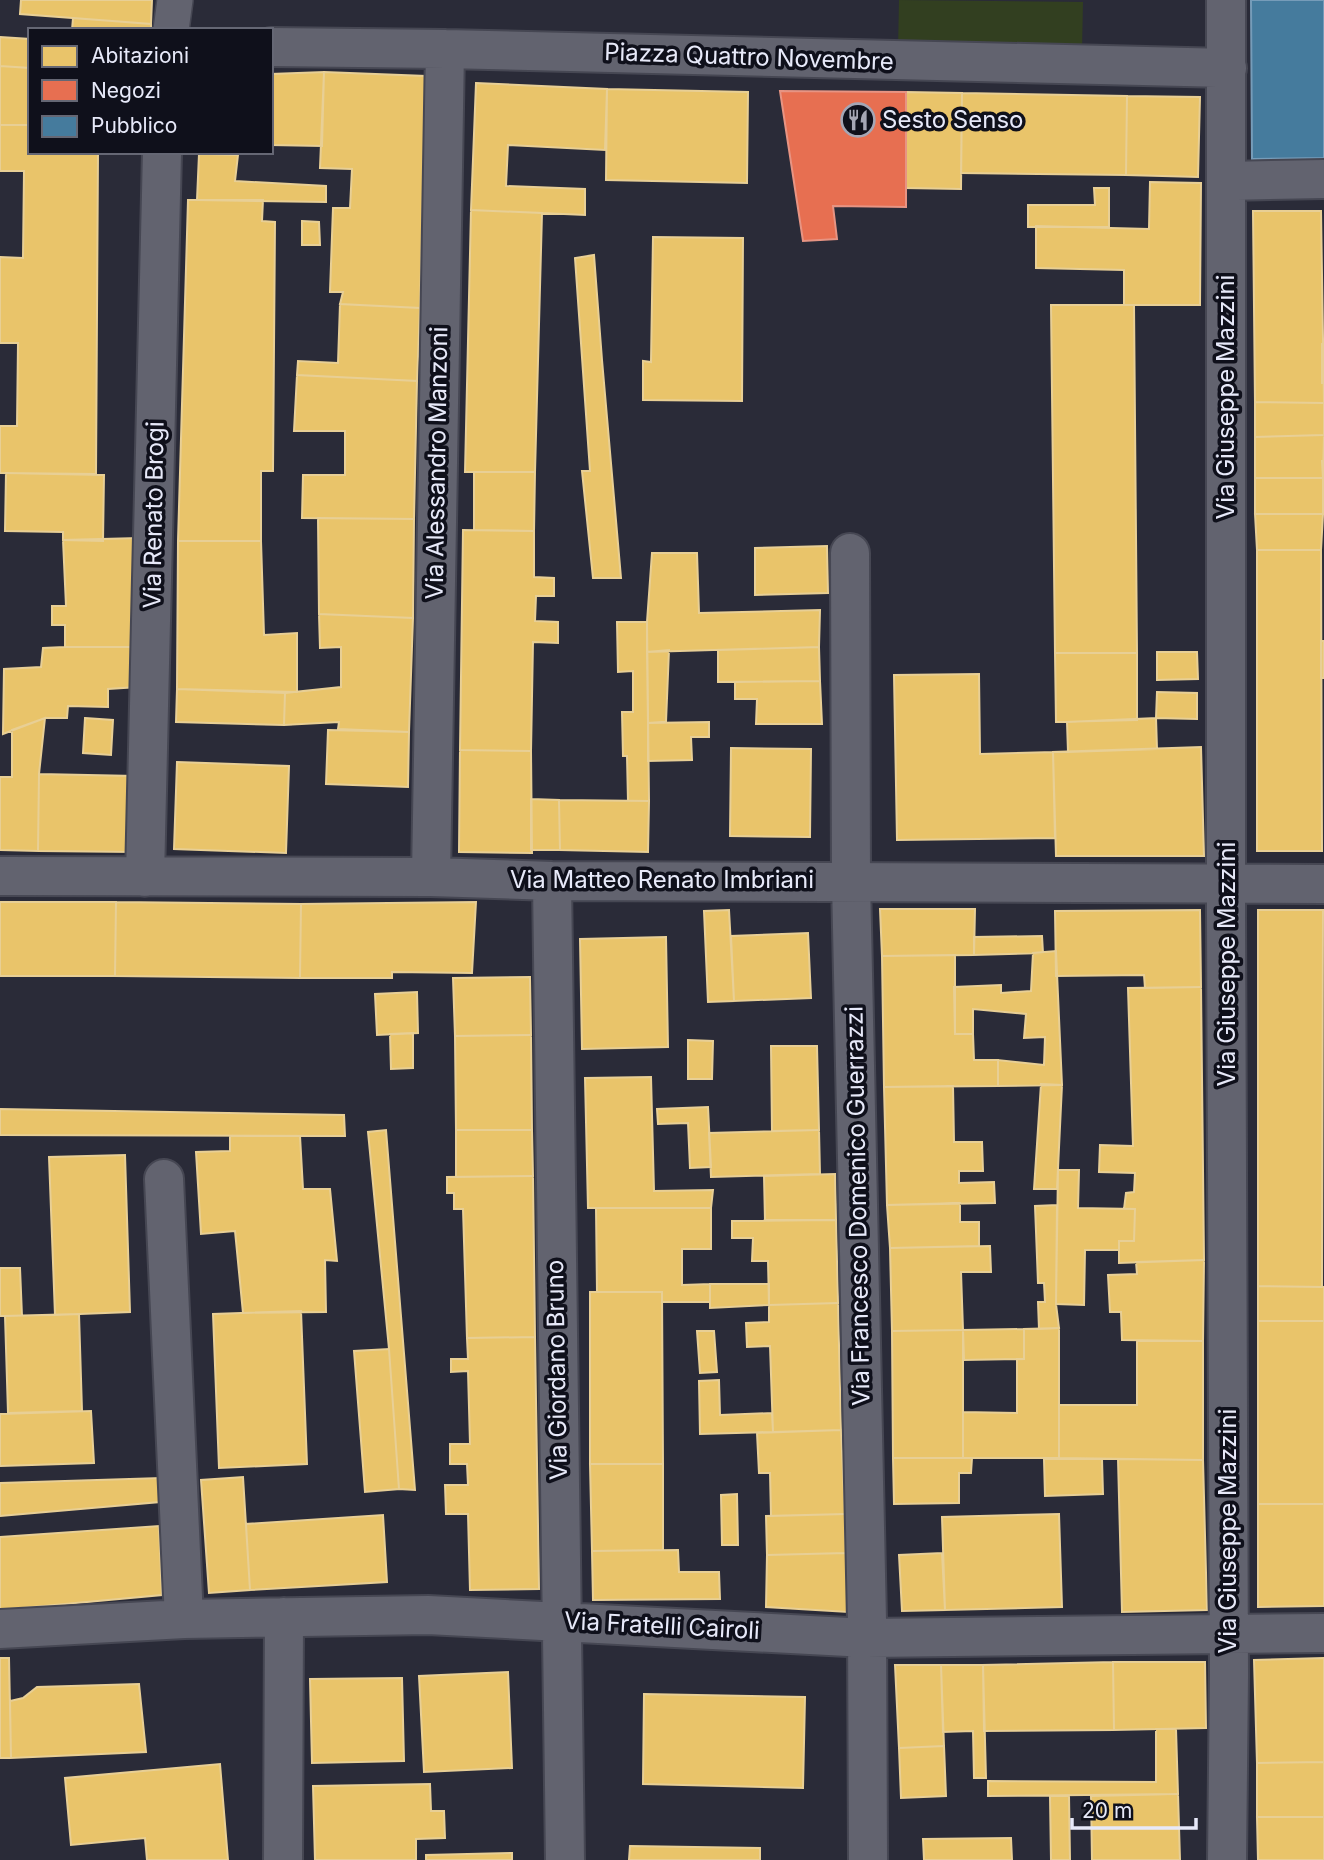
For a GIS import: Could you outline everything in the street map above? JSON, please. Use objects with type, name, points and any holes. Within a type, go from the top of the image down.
[{"type":"street","points":[[171,28],[175,0]]},
{"type":"street","name":"Via Giuseppe Mazzini","points":[[1226,0],[1227,1860]]},
{"type":"street","name":"Piazza Quattro Novembre","points":[[273,47],[1227,68]]},
{"type":"street","name":"Via Alessandro Manzoni","points":[[431,877],[446,49]]},
{"type":"street","name":"Via Renato Brogi","points":[[145,877],[162,154]]},
{"type":"street","points":[[1226,181],[1324,180]]},
{"type":"street","name":"Via Francesco Domenico Guerrazzi","points":[[850,553],[851,881],[869,1860]]},
{"type":"street","name":"Via Matteo Renato Imbriani","points":[[0,876],[1324,884]]},
{"type":"street","name":"Via Giordano Bruno","points":[[552,881],[565,1860]]},
{"type":"street","points":[[164,1180],[184,1619]]},
{"type":"street","name":"Via Fratelli Cairoli","points":[[0,1629],[184,1619],[428,1615],[867,1638],[1324,1633]]},
{"type":"street","points":[[284,1617],[284,1860]]},
{"type":"green space","points":[[899,0],[1083,2],[1082,52],[898,49]]},
{"type":"building: Abitazioni","points":[[21,0],[152,0],[151,24],[20,14]]},
{"type":"building: Abitazioni","points":[[73,18],[151,24],[151,28],[72,28]]},
{"type":"building: Abitazioni","points":[[0,37],[28,39],[28,68],[0,66]]},
{"type":"building: Abitazioni","points":[[0,66],[28,68],[28,125],[0,125]]},
{"type":"building: Abitazioni","points":[[324,72],[426,76],[420,308],[340,304],[343,292],[330,292],[333,208],[350,208],[352,169],[320,168]]},
{"type":"building: Abitazioni","points":[[324,72],[322,146],[273,145],[273,74]]},
{"type":"building: Abitazioni","points":[[476,83],[607,89],[605,150],[508,145],[506,186],[585,189],[585,215],[471,210]]},
{"type":"building: Abitazioni","points":[[607,89],[748,92],[747,183],[606,180]]},
{"type":"building: Abitazioni","points":[[906,92],[962,93],[961,189],[905,188]]},
{"type":"building: Abitazioni","points":[[962,93],[1127,96],[1126,175],[961,173]]},
{"type":"building: Abitazioni","points":[[1127,96],[1200,97],[1198,177],[1126,175]]},
{"type":"building: Abitazioni","points":[[0,125],[28,125],[28,154],[98,154],[96,474],[0,473],[0,426],[17,426],[18,343],[0,343],[0,257],[23,258],[24,171],[0,171]]},
{"type":"building: Abitazioni","points":[[199,154],[238,155],[235,181],[326,186],[326,202],[197,200]]},
{"type":"building: Abitazioni","points":[[1150,182],[1201,183],[1200,305],[1124,305],[1124,270],[1036,268],[1036,226],[1149,229]]},
{"type":"building: Abitazioni","points":[[1094,188],[1109,188],[1109,227],[1028,227],[1028,205],[1095,205]]},
{"type":"building: Abitazioni","points":[[188,200],[263,200],[262,221],[275,222],[273,471],[261,471],[261,541],[178,541]]},
{"type":"building: Abitazioni","points":[[471,210],[542,213],[535,472],[465,472]]},
{"type":"building: Abitazioni","points":[[1253,211],[1321,211],[1324,403],[1255,402]]},
{"type":"building: Abitazioni","points":[[302,221],[319,222],[320,245],[302,245]]},
{"type":"building: Abitazioni","points":[[653,237],[743,238],[742,401],[643,400],[643,361],[651,362]]},
{"type":"building: Abitazioni","points":[[594,255],[621,578],[593,578],[582,471],[590,471],[575,258]]},
{"type":"building: Abitazioni","points":[[340,304],[420,308],[417,381],[297,375],[298,361],[338,363]]},
{"type":"building: Abitazioni","points":[[1051,305],[1134,305],[1137,653],[1055,653]]},
{"type":"building: Abitazioni","points":[[1324,344],[1324,383],[1322,383]]},
{"type":"building: Abitazioni","points":[[297,375],[417,381],[414,519],[302,518],[303,475],[345,475],[345,431],[294,431]]},
{"type":"building: Abitazioni","points":[[1255,402],[1324,403],[1324,435],[1255,437]]},
{"type":"building: Abitazioni","points":[[1324,435],[1323,478],[1255,478],[1255,437]]},
{"type":"building: Abitazioni","points":[[1324,461],[1323,514],[1323,478]]},
{"type":"building: Abitazioni","points":[[474,472],[535,472],[534,531],[474,530]]},
{"type":"building: Abitazioni","points":[[6,473],[104,475],[103,541],[63,540],[63,532],[5,531]]},
{"type":"building: Abitazioni","points":[[1255,478],[1323,478],[1323,514],[1255,514]]},
{"type":"building: Abitazioni","points":[[1255,514],[1323,514],[1321,550],[1257,550]]},
{"type":"building: Abitazioni","points":[[318,518],[414,519],[413,618],[319,614]]},
{"type":"building: Abitazioni","points":[[463,530],[534,531],[534,577],[554,578],[554,596],[536,596],[535,621],[558,622],[558,643],[533,642],[531,751],[460,750]]},
{"type":"building: Abitazioni","points":[[139,538],[139,647],[65,647],[65,625],[52,625],[52,606],[66,606],[63,540]]},
{"type":"building: Abitazioni","points":[[178,541],[261,541],[264,635],[297,633],[297,692],[177,689]]},
{"type":"building: Abitazioni","points":[[827,546],[828,593],[755,595],[755,548]]},
{"type":"building: Abitazioni","points":[[1257,550],[1321,550],[1322,851],[1257,851]]},
{"type":"building: Abitazioni","points":[[652,553],[697,553],[699,613],[820,610],[819,647],[647,652]]},
{"type":"building: Abitazioni","points":[[319,614],[413,618],[409,732],[338,729],[339,722],[284,725],[285,693],[341,687],[341,647],[320,648]]},
{"type":"building: Abitazioni","points":[[617,622],[647,622],[649,801],[628,801],[622,712],[633,712],[633,671],[618,672]]},
{"type":"building: Abitazioni","points":[[1321,641],[1324,641],[1324,678],[1321,678]]},
{"type":"building: Abitazioni","points":[[139,647],[138,687],[108,689],[108,707],[68,706],[67,718],[45,718],[3,734],[4,669],[41,667],[43,648]]},
{"type":"building: Abitazioni","points":[[819,647],[820,681],[718,682],[718,650]]},
{"type":"building: Abitazioni","points":[[669,650],[666,722],[648,723],[647,652]]},
{"type":"building: Abitazioni","points":[[1157,652],[1197,652],[1198,679],[1157,680]]},
{"type":"building: Abitazioni","points":[[1055,653],[1137,653],[1137,720],[1056,722]]},
{"type":"building: Abitazioni","points":[[979,674],[980,754],[1053,752],[1055,838],[897,840],[894,675]]},
{"type":"building: Abitazioni","points":[[820,681],[822,724],[756,724],[757,699],[735,699],[735,682]]},
{"type":"building: Abitazioni","points":[[177,689],[285,693],[284,725],[176,722]]},
{"type":"building: Abitazioni","points":[[1157,692],[1197,693],[1197,719],[1156,718]]},
{"type":"building: Abitazioni","points":[[45,718],[39,774],[38,851],[0,850],[0,777],[12,777],[12,730]]},
{"type":"building: Abitazioni","points":[[85,718],[113,720],[111,755],[83,753]]},
{"type":"building: Abitazioni","points":[[1156,718],[1157,749],[1068,752],[1067,722]]},
{"type":"building: Abitazioni","points":[[709,722],[709,737],[691,737],[692,760],[648,761],[648,723]]},
{"type":"building: Abitazioni","points":[[328,730],[409,732],[408,787],[326,784]]},
{"type":"building: Abitazioni","points":[[1201,747],[1204,856],[1056,856],[1053,752]]},
{"type":"building: Abitazioni","points":[[731,748],[811,749],[810,837],[730,836]]},
{"type":"building: Abitazioni","points":[[460,750],[531,751],[532,853],[459,852]]},
{"type":"building: Abitazioni","points":[[177,762],[289,766],[286,853],[174,849]]},
{"type":"building: Abitazioni","points":[[39,774],[136,776],[135,852],[38,851]]},
{"type":"building: Abitazioni","points":[[531,799],[559,800],[560,850],[531,850]]},
{"type":"building: Abitazioni","points":[[559,800],[649,801],[648,852],[560,850]]},
{"type":"building: Abitazioni","points":[[0,902],[116,902],[115,976],[0,976]]},
{"type":"building: Abitazioni","points":[[116,902],[301,904],[300,978],[115,976]]},
{"type":"building: Abitazioni","points":[[476,902],[472,973],[392,972],[392,978],[300,978],[301,904]]},
{"type":"building: Abitazioni","points":[[880,909],[975,909],[974,955],[882,956]]},
{"type":"building: Abitazioni","points":[[729,910],[734,1001],[708,1002],[704,911]]},
{"type":"building: Abitazioni","points":[[1200,910],[1201,987],[1145,988],[1144,975],[1056,976],[1055,911]]},
{"type":"building: Abitazioni","points":[[1258,910],[1323,910],[1322,1287],[1258,1286]]},
{"type":"building: Abitazioni","points":[[808,933],[811,998],[734,1001],[731,936]]},
{"type":"building: Abitazioni","points":[[1042,936],[1043,953],[974,955],[974,937]]},
{"type":"building: Abitazioni","points":[[666,937],[668,1047],[582,1049],[580,939]]},
{"type":"building: Abitazioni","points":[[1056,951],[1062,1085],[998,1086],[998,1060],[1044,1065],[1045,1037],[1024,1038],[1026,1014],[973,1009],[973,1034],[955,1034],[954,987],[1001,985],[1001,993],[1031,991],[1033,953]]},
{"type":"building: Abitazioni","points":[[955,955],[955,1034],[973,1034],[974,1060],[998,1060],[998,1086],[884,1087],[882,956]]},
{"type":"building: Abitazioni","points":[[530,977],[531,1035],[455,1036],[453,978]]},
{"type":"building: Abitazioni","points":[[1201,987],[1204,1260],[1119,1263],[1119,1241],[1134,1241],[1135,1209],[1124,1209],[1126,1193],[1134,1192],[1135,1173],[1099,1172],[1100,1145],[1133,1146],[1128,988]]},
{"type":"building: Abitazioni","points":[[417,992],[418,1033],[377,1035],[375,994]]},
{"type":"building: Abitazioni","points":[[413,1033],[413,1068],[391,1069],[390,1034]]},
{"type":"building: Abitazioni","points":[[531,1035],[532,1130],[456,1130],[455,1036]]},
{"type":"building: Abitazioni","points":[[688,1040],[713,1041],[712,1079],[688,1079]]},
{"type":"building: Abitazioni","points":[[771,1046],[817,1046],[819,1130],[772,1131]]},
{"type":"building: Abitazioni","points":[[651,1077],[654,1191],[713,1190],[711,1208],[588,1208],[585,1078]]},
{"type":"building: Abitazioni","points":[[1041,1084],[1062,1085],[1057,1189],[1034,1189]]},
{"type":"building: Abitazioni","points":[[953,1086],[954,1142],[982,1142],[983,1171],[959,1171],[959,1183],[994,1182],[995,1203],[887,1205],[884,1087]]},
{"type":"building: Abitazioni","points":[[708,1107],[711,1167],[690,1168],[688,1123],[658,1124],[657,1109]]},
{"type":"building: Abitazioni","points":[[0,1109],[344,1115],[345,1136],[0,1135]]},
{"type":"building: Abitazioni","points":[[386,1130],[415,1490],[399,1489],[389,1349],[368,1132]]},
{"type":"building: Abitazioni","points":[[456,1130],[532,1130],[533,1176],[456,1177]]},
{"type":"building: Abitazioni","points":[[819,1130],[820,1174],[711,1177],[709,1133]]},
{"type":"building: Abitazioni","points":[[230,1136],[300,1136],[303,1189],[330,1189],[337,1261],[325,1260],[326,1312],[243,1313],[235,1231],[201,1234],[196,1152],[230,1151]]},
{"type":"building: Abitazioni","points":[[125,1155],[130,1312],[55,1315],[49,1157]]},
{"type":"building: Abitazioni","points":[[1058,1170],[1079,1170],[1078,1208],[1135,1209],[1134,1241],[1119,1241],[1119,1250],[1085,1250],[1084,1305],[1056,1304]]},
{"type":"building: Abitazioni","points":[[835,1174],[836,1220],[765,1220],[764,1176]]},
{"type":"building: Abitazioni","points":[[533,1176],[535,1337],[467,1338],[463,1209],[454,1209],[454,1193],[447,1193],[447,1177]]},
{"type":"building: Abitazioni","points":[[960,1203],[960,1222],[979,1222],[979,1246],[890,1248],[887,1205]]},
{"type":"building: Abitazioni","points":[[1057,1205],[1056,1304],[1059,1328],[1039,1329],[1038,1302],[1045,1302],[1044,1283],[1038,1283],[1035,1206]]},
{"type":"building: Abitazioni","points":[[596,1208],[711,1208],[711,1249],[682,1249],[682,1285],[710,1284],[710,1302],[662,1302],[662,1292],[597,1292]]},
{"type":"building: Abitazioni","points":[[836,1220],[838,1303],[769,1305],[768,1261],[752,1261],[753,1238],[732,1238],[732,1221]]},
{"type":"building: Abitazioni","points":[[990,1246],[991,1272],[961,1272],[963,1330],[892,1331],[890,1248]]},
{"type":"building: Abitazioni","points":[[1204,1260],[1203,1341],[1122,1340],[1121,1312],[1110,1312],[1108,1275],[1137,1274],[1136,1262]]},
{"type":"building: Abitazioni","points":[[0,1268],[20,1268],[22,1316],[0,1316]]},
{"type":"building: Abitazioni","points":[[710,1284],[769,1284],[769,1305],[710,1308]]},
{"type":"building: Abitazioni","points":[[1258,1286],[1324,1287],[1324,1321],[1258,1321]]},
{"type":"building: Abitazioni","points":[[590,1292],[662,1292],[663,1464],[590,1464]]},
{"type":"building: Abitazioni","points":[[838,1303],[841,1430],[773,1432],[770,1346],[747,1347],[746,1323],[769,1322],[769,1305]]},
{"type":"building: Abitazioni","points":[[301,1311],[307,1464],[219,1468],[213,1314]]},
{"type":"building: Abitazioni","points":[[79,1314],[82,1411],[8,1413],[5,1316]]},
{"type":"building: Abitazioni","points":[[1258,1321],[1324,1321],[1324,1504],[1258,1504]]},
{"type":"building: Abitazioni","points":[[1059,1328],[1059,1458],[963,1458],[963,1412],[1017,1413],[1017,1359],[1024,1359],[1024,1329]]},
{"type":"building: Abitazioni","points":[[1024,1329],[1024,1359],[964,1360],[963,1330]]},
{"type":"building: Abitazioni","points":[[963,1330],[963,1458],[893,1458],[892,1331]]},
{"type":"building: Abitazioni","points":[[697,1331],[714,1331],[717,1372],[700,1373]]},
{"type":"building: Abitazioni","points":[[535,1337],[539,1589],[470,1590],[468,1514],[446,1514],[445,1485],[468,1485],[467,1464],[450,1464],[450,1444],[470,1444],[468,1371],[451,1372],[451,1359],[468,1359],[467,1338]]},
{"type":"building: Abitazioni","points":[[1137,1341],[1203,1341],[1203,1460],[1059,1458],[1059,1405],[1137,1405]]},
{"type":"building: Abitazioni","points":[[389,1349],[399,1489],[365,1492],[354,1351]]},
{"type":"building: Abitazioni","points":[[719,1380],[720,1415],[772,1413],[773,1432],[700,1434],[699,1381]]},
{"type":"building: Abitazioni","points":[[91,1411],[94,1463],[0,1466],[0,1414]]},
{"type":"building: Abitazioni","points":[[841,1430],[845,1514],[771,1516],[770,1473],[759,1473],[757,1433]]},
{"type":"building: Abitazioni","points":[[893,1458],[972,1458],[971,1473],[959,1473],[959,1503],[894,1504]]},
{"type":"building: Abitazioni","points":[[1044,1459],[1102,1459],[1103,1494],[1045,1496]]},
{"type":"building: Abitazioni","points":[[1118,1459],[1203,1460],[1207,1610],[1122,1612]]},
{"type":"building: Abitazioni","points":[[590,1464],[663,1464],[663,1550],[592,1551]]},
{"type":"building: Abitazioni","points":[[243,1477],[250,1590],[209,1593],[201,1480]]},
{"type":"building: Abitazioni","points":[[161,1478],[160,1502],[0,1516],[0,1483]]},
{"type":"building: Abitazioni","points":[[737,1494],[738,1545],[722,1545],[721,1495]]},
{"type":"building: Abitazioni","points":[[1258,1504],[1324,1504],[1324,1606],[1258,1607]]},
{"type":"building: Abitazioni","points":[[845,1514],[846,1553],[767,1555],[766,1516]]},
{"type":"building: Abitazioni","points":[[1059,1514],[1062,1607],[945,1610],[942,1517]]},
{"type":"building: Abitazioni","points":[[383,1515],[387,1582],[250,1590],[246,1524]]},
{"type":"building: Abitazioni","points":[[159,1526],[162,1595],[0,1610],[0,1537]]},
{"type":"building: Abitazioni","points":[[678,1550],[679,1572],[719,1572],[720,1599],[593,1600],[592,1551]]},
{"type":"building: Abitazioni","points":[[846,1553],[848,1612],[766,1607],[767,1555]]},
{"type":"building: Abitazioni","points":[[942,1553],[945,1610],[902,1611],[899,1555]]},
{"type":"building: Abitazioni","points":[[0,1658],[9,1658],[11,1758],[0,1758]]},
{"type":"building: Abitazioni","points":[[1324,1658],[1324,1762],[1257,1763],[1254,1660]]},
{"type":"building: Abitazioni","points":[[1113,1662],[1114,1730],[984,1731],[983,1665]]},
{"type":"building: Abitazioni","points":[[1113,1662],[1205,1662],[1206,1728],[1114,1730]]},
{"type":"building: Abitazioni","points":[[895,1665],[941,1665],[944,1746],[899,1748]]},
{"type":"building: Abitazioni","points":[[941,1665],[983,1665],[986,1778],[974,1778],[973,1731],[943,1732]]},
{"type":"building: Abitazioni","points":[[508,1672],[512,1768],[424,1772],[419,1676]]},
{"type":"building: Abitazioni","points":[[402,1678],[404,1761],[312,1763],[310,1679]]},
{"type":"building: Abitazioni","points":[[139,1684],[146,1752],[11,1758],[10,1701],[23,1698],[37,1687]]},
{"type":"building: Abitazioni","points":[[644,1694],[805,1697],[803,1788],[643,1784]]},
{"type":"building: Abitazioni","points":[[1156,1729],[1176,1729],[1178,1794],[988,1796],[988,1781],[1156,1782]]},
{"type":"building: Abitazioni","points":[[944,1746],[946,1796],[901,1798],[899,1748]]},
{"type":"building: Abitazioni","points":[[1324,1762],[1324,1817],[1257,1817],[1257,1763]]},
{"type":"building: Abitazioni","points":[[220,1764],[228,1860],[147,1860],[145,1838],[71,1845],[65,1778]]},
{"type":"building: Abitazioni","points":[[430,1784],[431,1811],[444,1811],[445,1838],[416,1839],[416,1860],[315,1860],[313,1786]]},
{"type":"building: Abitazioni","points":[[1178,1794],[1180,1860],[1092,1860],[1091,1796]]},
{"type":"building: Abitazioni","points":[[1050,1796],[1069,1796],[1070,1860],[1051,1860]]},
{"type":"building: Abitazioni","points":[[1257,1817],[1324,1817],[1324,1860],[1258,1860]]},
{"type":"building: Abitazioni","points":[[1011,1838],[1012,1860],[924,1860],[923,1839]]},
{"type":"building: Abitazioni","points":[[630,1846],[760,1848],[760,1860],[629,1860]]},
{"type":"building: Abitazioni","points":[[512,1853],[512,1860],[426,1860],[426,1855]]},
{"type":"building: Negozi","points":[[780,91],[906,92],[906,207],[833,206],[837,239],[803,241]]},
{"type":"building: Pubblico","points":[[1251,0],[1324,0],[1324,158],[1252,159]]},
{"type":"place","name":"Sesto Senso","points":[[858,120]]}]
